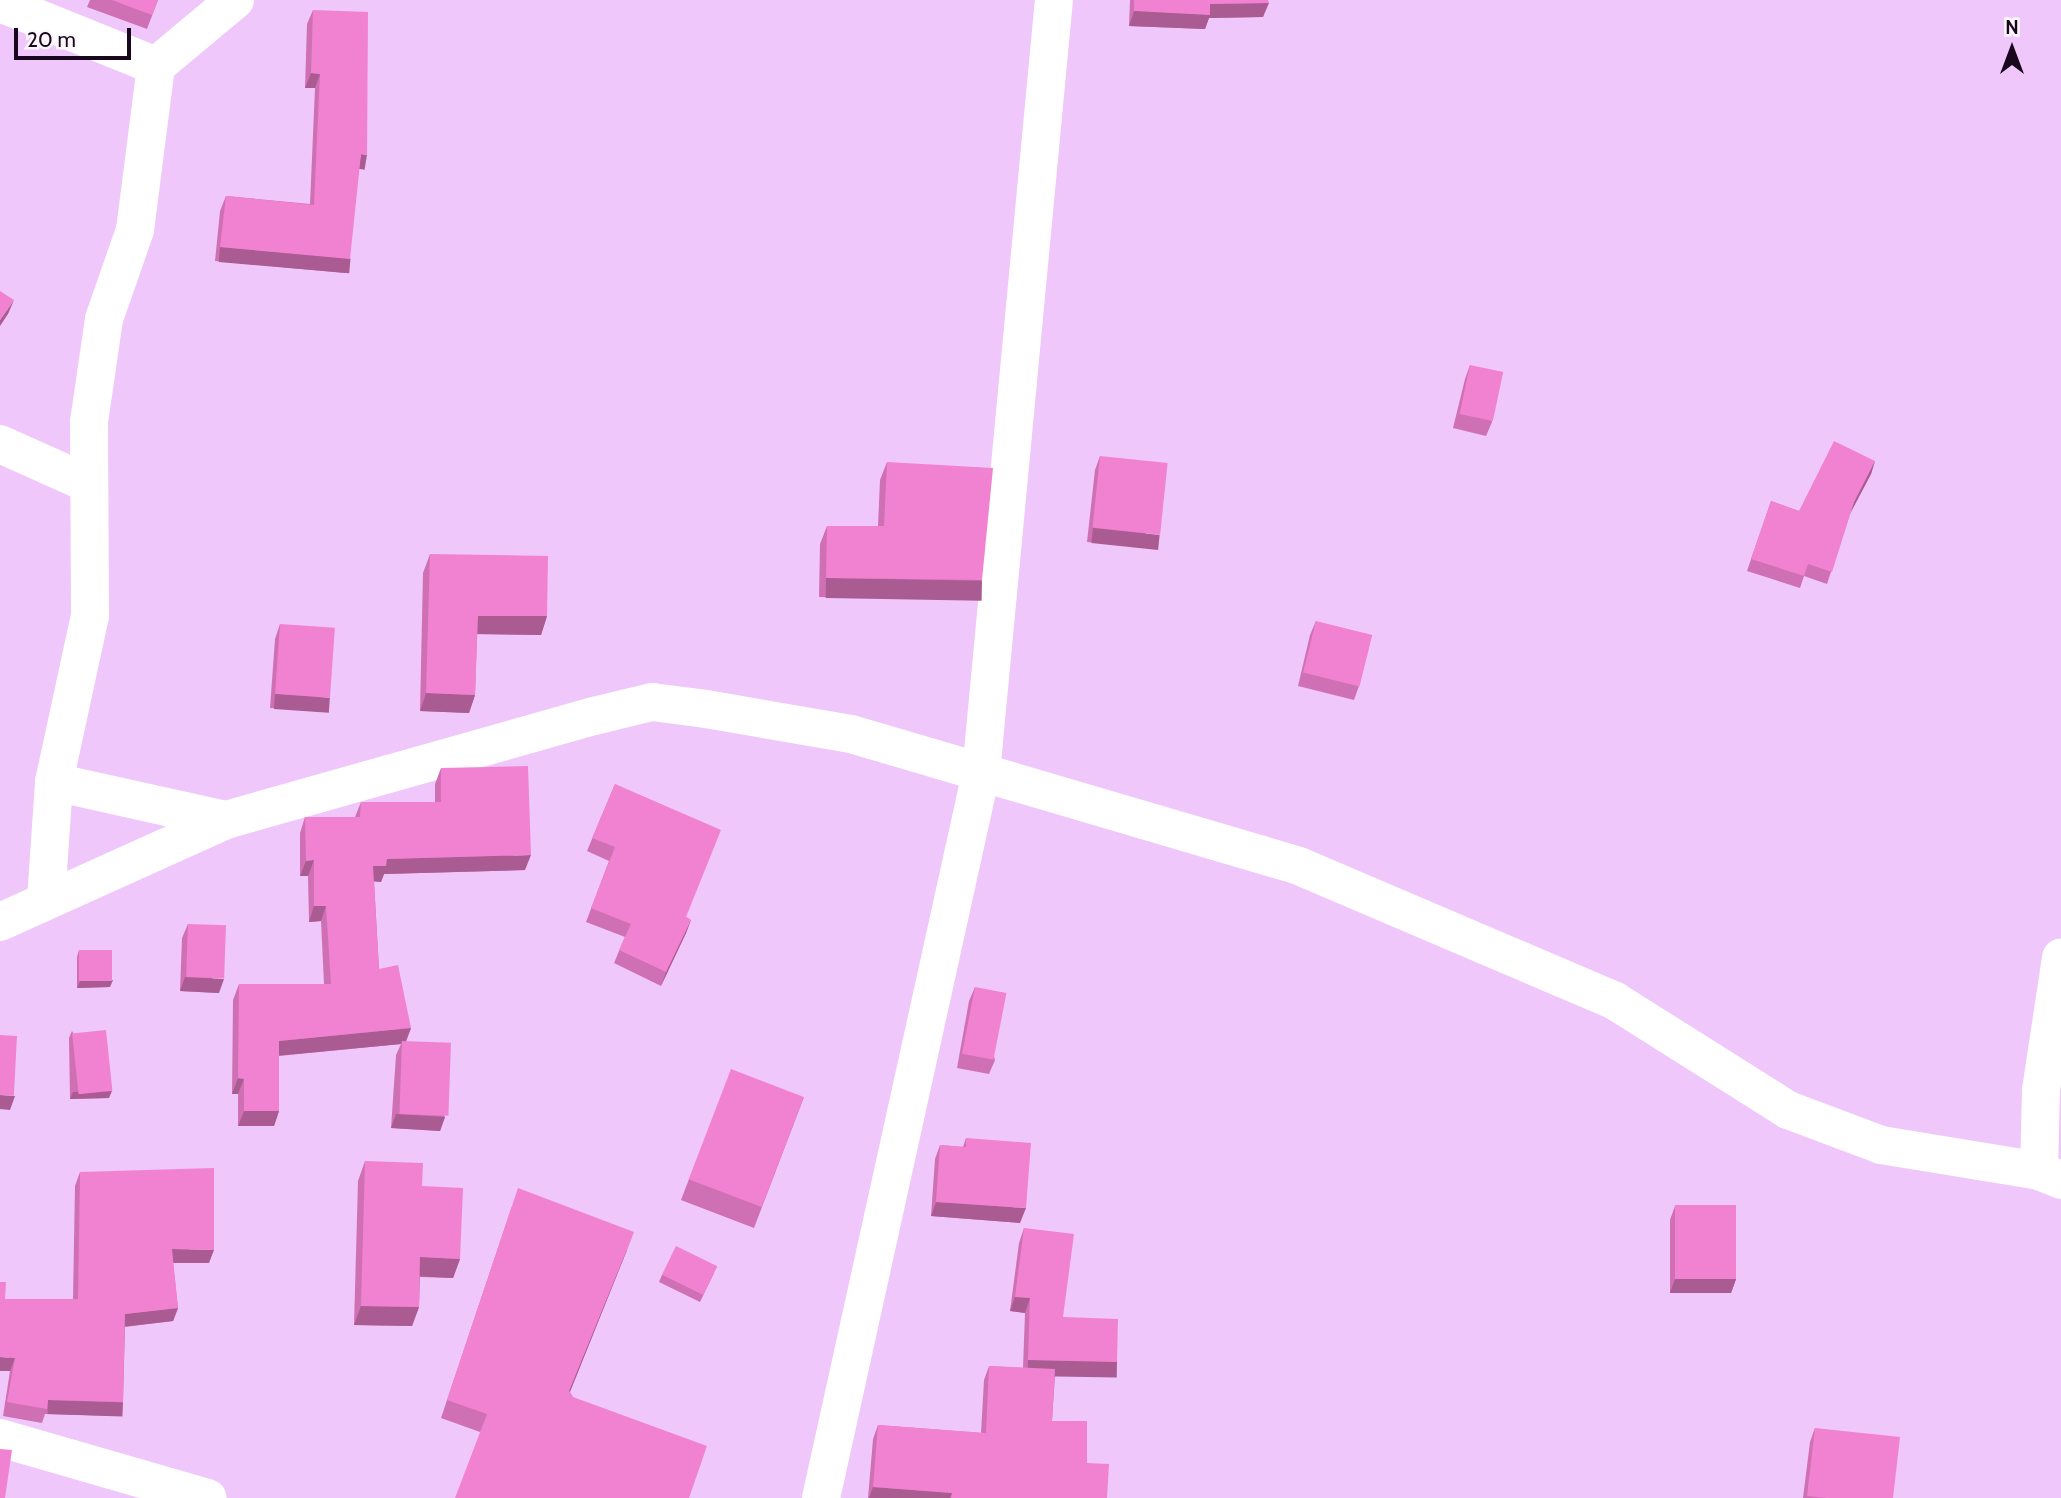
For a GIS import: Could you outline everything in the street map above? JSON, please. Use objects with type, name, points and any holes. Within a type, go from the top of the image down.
[{"type":"street","points":[[46,900],[54,782],[90,615],[87,483],[89,422],[104,319],[135,230],[156,66],[235,0]]},
{"type":"street","points":[[821,1498],[981,773],[1054,0]]},
{"type":"street","points":[[0,3],[156,66]]},
{"type":"street","points":[[0,444],[87,483]]},
{"type":"street","points":[[0,922],[226,820],[652,702],[851,734],[1299,866],[1615,1001],[1788,1110],[1881,1144],[2050,1175],[2041,1090],[2061,958]]},
{"type":"street","points":[[54,782],[226,820]]},
{"type":"street","points":[[0,1437],[166,1492],[208,1498]]},
{"type":"building","points":[[112,0],[158,0],[152,15]]},
{"type":"building","points":[[1134,0],[1268,0],[1269,3],[1210,4],[1210,15],[1134,11]]},
{"type":"building","points":[[313,10],[368,12],[367,155],[361,154],[350,259],[220,247],[226,196],[314,205],[320,74],[311,73]]},
{"type":"building","points":[[0,291],[14,300],[0,320]]},
{"type":"building","points":[[1470,365],[1503,372],[1493,421],[1460,414]]},
{"type":"building","points":[[1834,441],[1875,461],[1854,502],[1832,572],[1808,564],[1804,576],[1751,559],[1771,501],[1799,511]]},
{"type":"building","points":[[1100,456],[1168,463],[1160,535],[1092,528]]},
{"type":"building","points":[[887,462],[993,468],[982,580],[826,578],[827,526],[884,526]]},
{"type":"building","points":[[430,554],[548,556],[547,616],[478,616],[475,695],[426,693]]},
{"type":"building","points":[[1316,621],[1372,635],[1359,686],[1303,672]]},
{"type":"building","points":[[280,624],[335,628],[330,698],[275,694]]},
{"type":"building","points":[[528,766],[531,855],[387,859],[386,866],[373,866],[379,969],[398,965],[411,1028],[279,1041],[279,1111],[244,1111],[244,1079],[238,1078],[239,984],[331,984],[326,906],[314,906],[314,860],[306,861],[305,817],[360,817],[361,802],[441,802],[441,768]]},
{"type":"building","points":[[615,784],[721,830],[686,917],[691,920],[666,972],[619,950],[631,924],[591,908],[615,847],[592,838]]},
{"type":"building","points":[[188,924],[226,925],[224,978],[186,977]]},
{"type":"building","points":[[79,950],[112,950],[112,981],[79,981]]},
{"type":"building","points":[[975,987],[1006,993],[993,1060],[962,1054]]},
{"type":"building","points":[[106,1030],[112,1091],[79,1094],[72,1034]]},
{"type":"building","points":[[0,1035],[17,1036],[14,1096],[0,1095]]},
{"type":"building","points":[[402,1041],[451,1043],[448,1116],[399,1114]]},
{"type":"building","points":[[731,1069],[804,1097],[762,1207],[689,1179]]},
{"type":"building","points":[[966,1138],[1031,1143],[1026,1208],[936,1202],[940,1145],[966,1147]]},
{"type":"building","points":[[365,1161],[423,1163],[422,1186],[463,1188],[460,1259],[420,1257],[419,1307],[361,1306]]},
{"type":"building","points":[[214,1168],[214,1250],[172,1249],[178,1308],[125,1314],[123,1402],[48,1400],[47,1409],[7,1402],[15,1358],[0,1357],[0,1282],[6,1282],[5,1299],[78,1299],[80,1172]]},
{"type":"building","points":[[518,1188],[634,1232],[569,1391],[573,1397],[707,1446],[689,1498],[455,1498],[487,1414],[447,1400]]},
{"type":"building","points":[[1675,1205],[1736,1205],[1736,1279],[1675,1279]]},
{"type":"building","points":[[1024,1228],[1074,1234],[1063,1317],[1118,1319],[1117,1362],[1028,1360],[1030,1298],[1015,1297]]},
{"type":"building","points":[[676,1246],[717,1266],[703,1295],[662,1275]]},
{"type":"building","points":[[989,1366],[1055,1369],[1052,1421],[1087,1421],[1087,1463],[1109,1464],[1107,1498],[951,1498],[952,1493],[873,1487],[878,1425],[986,1433]]},
{"type":"building","points":[[1815,1428],[1900,1437],[1893,1498],[1807,1496]]},
{"type":"building","points":[[0,1449],[12,1450],[5,1498],[0,1498]]}]
